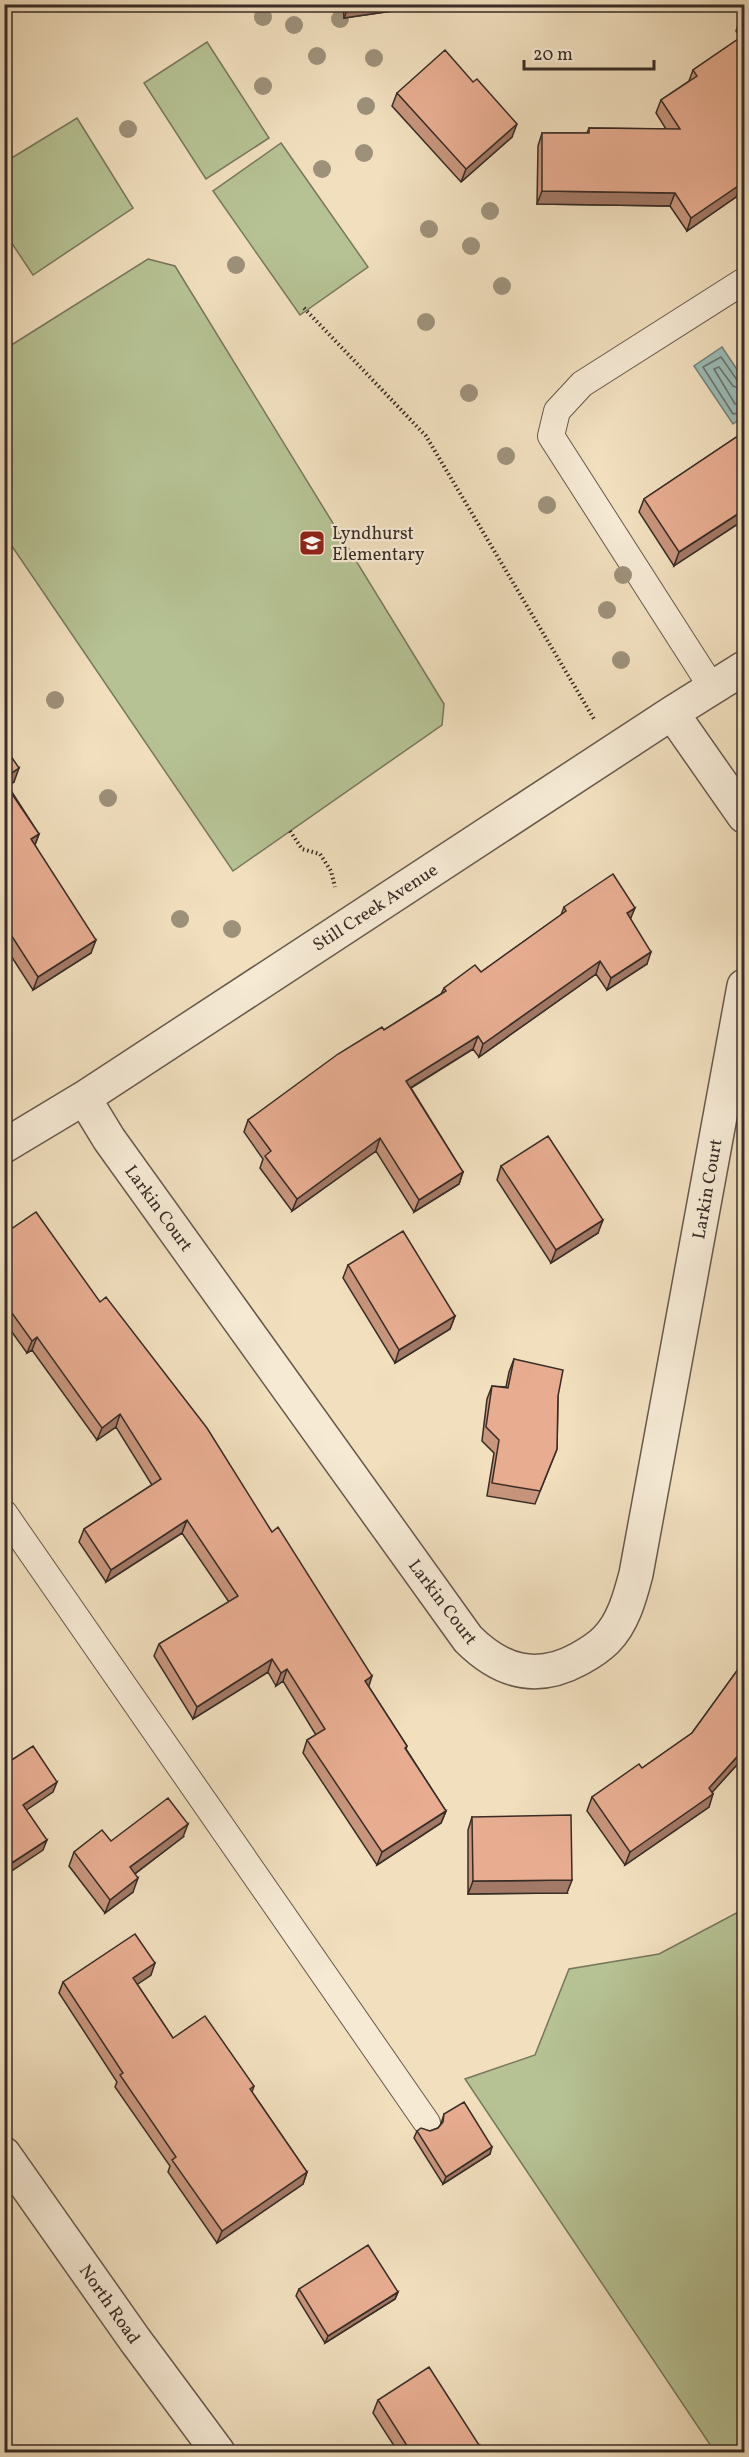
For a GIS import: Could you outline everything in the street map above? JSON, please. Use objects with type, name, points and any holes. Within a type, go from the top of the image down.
[{"type":"street","name":"Still Creek Avenue","points":[[6,1141],[84,1098],[744,668]]},
{"type":"street","points":[[672,713],[744,816]]},
{"type":"street","name":"Larkin Court","points":[[84,1098],[109,1139],[468,1639],[483,1654],[517,1671],[549,1670],[567,1666],[606,1640],[619,1622],[629,1600],[636,1574],[744,986]]},
{"type":"street","name":"North Road","points":[[4,2154],[134,2339],[218,2452]]},
{"type":"lane","points":[[713,689],[552,436],[557,411],[582,384],[744,281]]},
{"type":"lane","points":[[4,1512],[427,2123]]},
{"type":"path","points":[[304,308],[426,436],[597,725]]},
{"type":"path","points":[[290,831],[302,849],[320,854],[331,871],[337,893]]},
{"type":"green space","points":[[207,42],[269,138],[206,179],[144,83]]},
{"type":"green space","points":[[77,118],[133,208],[33,275],[5,233],[5,162]]},
{"type":"green space","points":[[281,143],[368,267],[300,315],[213,191]]},
{"type":"green space","points":[[148,259],[175,266],[444,704],[442,725],[233,871],[5,536],[5,349]]},
{"type":"green space","points":[[744,1909],[744,2452],[715,2452],[465,2079],[535,2055],[569,1969],[659,1954]]},
{"type":"water","points":[[722,347],[744,380],[744,416],[733,424],[694,366]]},
{"type":"building","points":[[744,35],[744,175],[738,179],[741,184],[691,218],[675,193],[542,191],[542,133],[589,133],[589,128],[680,129],[661,100],[697,76],[693,70]]},
{"type":"building","points":[[445,50],[473,82],[477,79],[517,124],[466,169],[397,93]]},
{"type":"building","points":[[744,432],[744,510],[679,552],[644,499]]},
{"type":"building","points":[[4,746],[19,768],[4,778]]},
{"type":"building","points":[[4,782],[39,834],[31,839],[96,940],[38,977],[4,924]]},
{"type":"building","points":[[613,874],[635,908],[627,913],[651,952],[611,978],[600,961],[483,1044],[478,1036],[406,1081],[463,1172],[419,1200],[380,1138],[297,1199],[265,1156],[271,1151],[248,1120],[338,1054],[382,1027],[384,1030],[446,991],[444,988],[475,965],[481,972],[566,911],[564,907]]},
{"type":"building","points":[[548,1136],[603,1220],[556,1250],[501,1166]]},
{"type":"building","points":[[36,1212],[100,1302],[106,1297],[207,1428],[272,1532],[278,1527],[372,1676],[365,1681],[446,1811],[382,1852],[307,1740],[325,1729],[287,1669],[281,1673],[272,1659],[197,1707],[159,1644],[238,1596],[187,1520],[111,1570],[84,1529],[161,1479],[120,1414],[102,1428],[37,1337],[32,1341],[4,1302],[4,1234]]},
{"type":"building","points":[[403,1231],[455,1316],[399,1350],[348,1265]]},
{"type":"building","points":[[514,1359],[563,1370],[558,1396],[557,1449],[540,1491],[492,1483],[499,1440],[486,1427],[492,1386],[508,1388]]},
{"type":"building","points":[[744,1661],[744,1749],[709,1788],[713,1794],[630,1852],[592,1797],[639,1764],[642,1768],[692,1733]]},
{"type":"building","points":[[33,1746],[57,1782],[23,1805],[47,1840],[4,1868],[4,1765]]},
{"type":"building","points":[[168,1798],[188,1824],[130,1867],[138,1878],[110,1900],[74,1852],[102,1830],[111,1841]]},
{"type":"building","points":[[571,1815],[572,1880],[473,1881],[472,1817]]},
{"type":"building","points":[[135,1934],[155,1963],[133,1978],[173,2038],[205,2016],[254,2086],[250,2089],[307,2172],[222,2231],[172,2160],[176,2157],[120,2075],[123,2073],[63,1982]]},
{"type":"building","points":[[464,2102],[492,2147],[446,2177],[417,2131],[421,2128],[430,2131],[438,2128],[443,2122],[444,2114]]},
{"type":"building","points":[[368,2245],[398,2292],[328,2336],[299,2289]]},
{"type":"building","points":[[429,2367],[479,2445],[467,2452],[411,2452],[378,2400]]},
{"type":"place","name":"Lyndhurst Elementary","points":[[312,543]]}]
